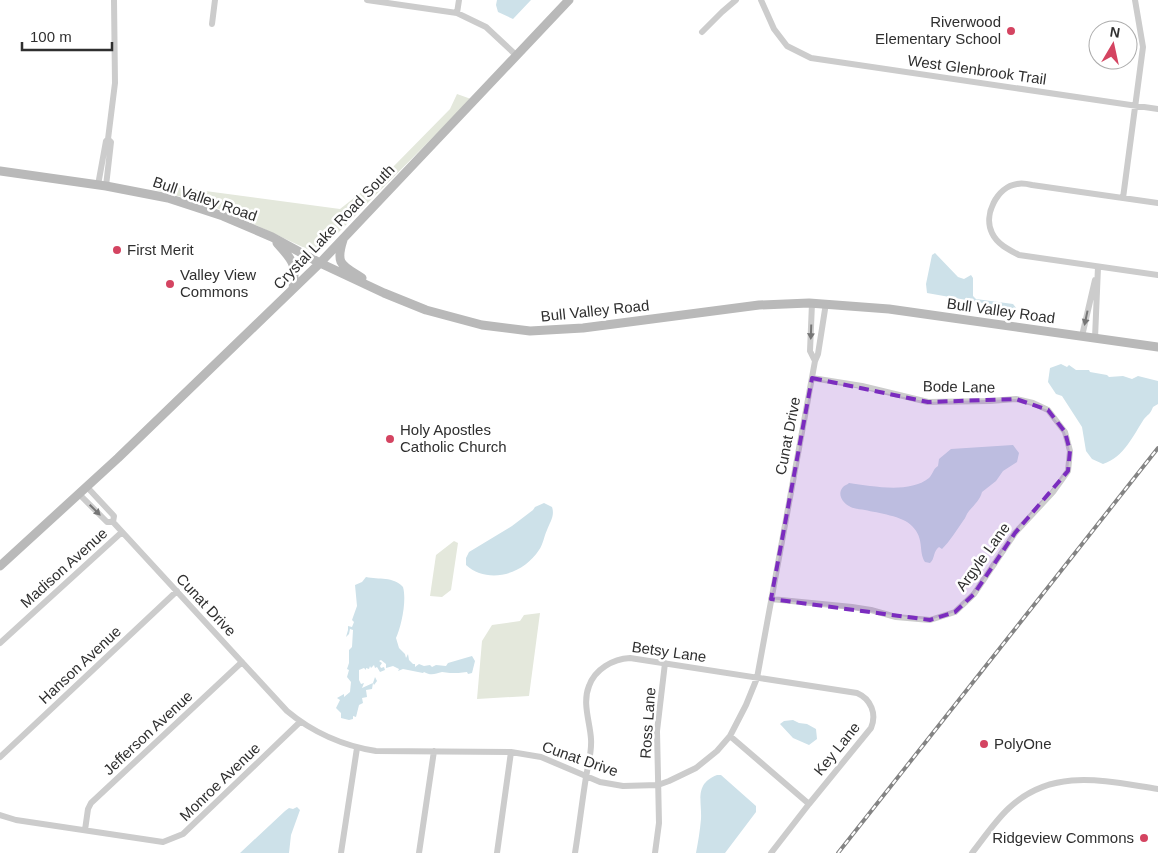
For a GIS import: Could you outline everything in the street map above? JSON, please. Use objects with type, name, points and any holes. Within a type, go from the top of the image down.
[{"type":"street","points":[[102,185],[111,142],[108,139],[115,83],[114,0]]},
{"type":"street","points":[[212,24],[215,0]]},
{"type":"street","points":[[367,0],[385,1],[456,13],[486,27],[516,55]]},
{"type":"street","points":[[456,13],[459,0]]},
{"type":"street","name":"Crystal Lake Road South","points":[[0,566],[87,487],[320,264],[569,0]]},
{"type":"street","points":[[702,32],[736,0]]},
{"type":"street","name":"West Glenbrook Trail","points":[[761,0],[774,29],[787,46],[811,58],[1158,109]]},
{"type":"street","points":[[1123,198],[1143,46],[1135,0]]},
{"type":"street","name":"Bull Valley Road","points":[[0,171],[102,185],[168,198],[222,216],[272,237],[320,264],[426,310],[482,325],[530,330],[583,328],[759,305],[826,303],[888,309],[1158,347]]},
{"type":"street","points":[[1158,203],[1016,184],[998,194],[989,215],[992,233],[1005,248],[1018,255],[1158,275]]},
{"type":"street","points":[[272,237],[292,261],[295,270],[293,289]]},
{"type":"street","points":[[344,238],[339,251],[339,260],[343,265],[384,293]]},
{"type":"street","points":[[1082,336],[1098,267]]},
{"type":"street","points":[[1094,338],[1098,267]]},
{"type":"street","name":"Cunat Drive","points":[[812,303],[810,351],[815,361]]},
{"type":"street","name":"Cunat Drive","points":[[79,494],[107,522],[113,522],[287,711],[300,722],[357,748],[376,751],[511,752],[541,757],[600,782],[623,786],[658,785],[696,768],[730,736],[757,678],[826,303]]},
{"type":"street","name":"Bode Lane","points":[[812,378],[862,386],[928,402],[1016,399],[1048,410],[1065,432]]},
{"type":"street","name":"Argyle Lane","points":[[771,599],[852,607],[896,616],[930,620],[955,612],[974,594],[1015,532],[1054,492],[1068,471],[1070,451],[1065,432]]},
{"type":"street","name":"Cunat Drive","points":[[87,487],[114,516],[113,522]]},
{"type":"street","name":"Madison Avenue","points":[[0,643],[122,532]]},
{"type":"street","name":"Hanson Avenue","points":[[0,756],[177,591]]},
{"type":"street","name":"Betsy Lane","points":[[575,853],[591,740],[586,700],[589,685],[597,673],[609,663],[618,659],[630,658],[757,678]]},
{"type":"street","name":"Jefferson Avenue","points":[[85,830],[88,809],[91,803],[242,662]]},
{"type":"street","name":"Ross Lane","points":[[655,853],[659,832],[657,731],[665,663]]},
{"type":"street","name":"Key Lane","points":[[757,678],[857,693],[864,696],[870,703],[874,718],[871,728],[808,804]]},
{"type":"street","name":"Monroe Avenue","points":[[0,814],[16,820],[164,842],[183,834],[300,722]]},
{"type":"street","points":[[730,736],[808,804],[771,853]]},
{"type":"street","points":[[342,853],[357,748]]},
{"type":"street","points":[[419,853],[434,751]]},
{"type":"street","points":[[497,853],[511,752]]},
{"type":"street","points":[[972,853],[1008,809],[1028,794],[1043,786],[1064,780],[1084,779],[1158,789]]},
{"type":"highlighted area","points":[[812,378],[928,402],[1016,399],[1048,410],[1065,432],[1070,451],[1068,471],[1015,533],[974,594],[955,612],[930,620],[771,599]]},
{"type":"shaded area","points":[[497,0],[531,0],[513,19],[498,12]]},
{"type":"shaded area","points":[[457,94],[471,99],[327,244],[318,250],[309,250],[204,203],[152,189],[153,184],[340,209],[391,169],[450,109]]},
{"type":"shaded area","points":[[935,253],[958,277],[964,279],[971,275],[973,278],[973,296],[976,299],[1013,304],[1017,309],[927,293],[926,284],[932,255]]},
{"type":"shaded area","points":[[1061,364],[1067,367],[1069,365],[1076,370],[1089,370],[1090,372],[1109,377],[1123,376],[1132,379],[1138,376],[1158,381],[1158,404],[1153,407],[1122,451],[1110,461],[1103,464],[1092,459],[1086,451],[1082,427],[1062,396],[1056,394],[1048,382],[1050,368]]},
{"type":"shaded area","points":[[1013,445],[1019,453],[1017,462],[1003,471],[996,481],[982,492],[948,543],[942,549],[939,547],[937,549],[930,563],[925,562],[919,536],[908,523],[890,515],[852,508],[841,498],[841,490],[849,483],[890,488],[921,483],[929,478],[938,466],[939,459],[951,449]]},
{"type":"shaded area","points":[[544,503],[552,507],[552,519],[540,548],[532,559],[514,571],[494,575],[474,571],[466,565],[466,558],[469,552],[512,526],[535,507]]},
{"type":"shaded area","points":[[454,541],[458,543],[451,590],[442,597],[430,596],[436,555]]},
{"type":"shaded area","points":[[366,577],[395,581],[403,587],[403,614],[396,638],[399,648],[406,658],[408,654],[409,660],[415,664],[415,667],[419,664],[432,667],[436,665],[446,666],[448,663],[472,656],[475,661],[472,673],[468,674],[467,672],[442,672],[431,674],[403,669],[398,671],[399,669],[393,666],[386,668],[386,664],[381,660],[379,661],[382,663],[380,666],[381,668],[384,667],[385,670],[380,672],[374,665],[371,668],[370,666],[369,669],[366,668],[366,670],[364,668],[359,670],[359,680],[361,684],[364,683],[362,688],[373,683],[372,689],[366,690],[367,697],[362,698],[363,703],[359,705],[356,717],[353,716],[353,719],[349,720],[341,718],[341,713],[336,708],[340,700],[337,698],[344,694],[344,697],[350,692],[351,682],[347,677],[349,670],[347,669],[349,650],[352,647],[353,630],[350,629],[346,637],[348,626],[352,627],[354,622],[352,620],[357,606],[355,585],[362,582]]},
{"type":"shaded area","points":[[540,613],[529,696],[477,699],[482,641],[492,625],[520,621],[524,615]]},
{"type":"shaded area","points":[[793,720],[816,729],[817,739],[809,745],[793,738],[780,724],[784,721]]},
{"type":"shaded area","points":[[717,775],[721,775],[756,806],[756,812],[725,853],[696,853],[700,832],[702,788],[705,783]]},
{"type":"shaded area","points":[[297,807],[300,810],[291,835],[289,853],[240,853],[285,811],[289,808]]},
{"type":"railway","points":[[838,853],[1158,448]]},
{"type":"place","name":"Riverwood Elementary School","points":[[1011,31]]},
{"type":"place","name":"First Merit","points":[[117,250]]},
{"type":"place","name":"Valley View Commons","points":[[170,284]]},
{"type":"place","name":"Holy Apostles Catholic Church","points":[[390,439]]},
{"type":"place","name":"PolyOne","points":[[984,744]]},
{"type":"place","name":"Ridgeview Commons","points":[[1144,838]]}]
